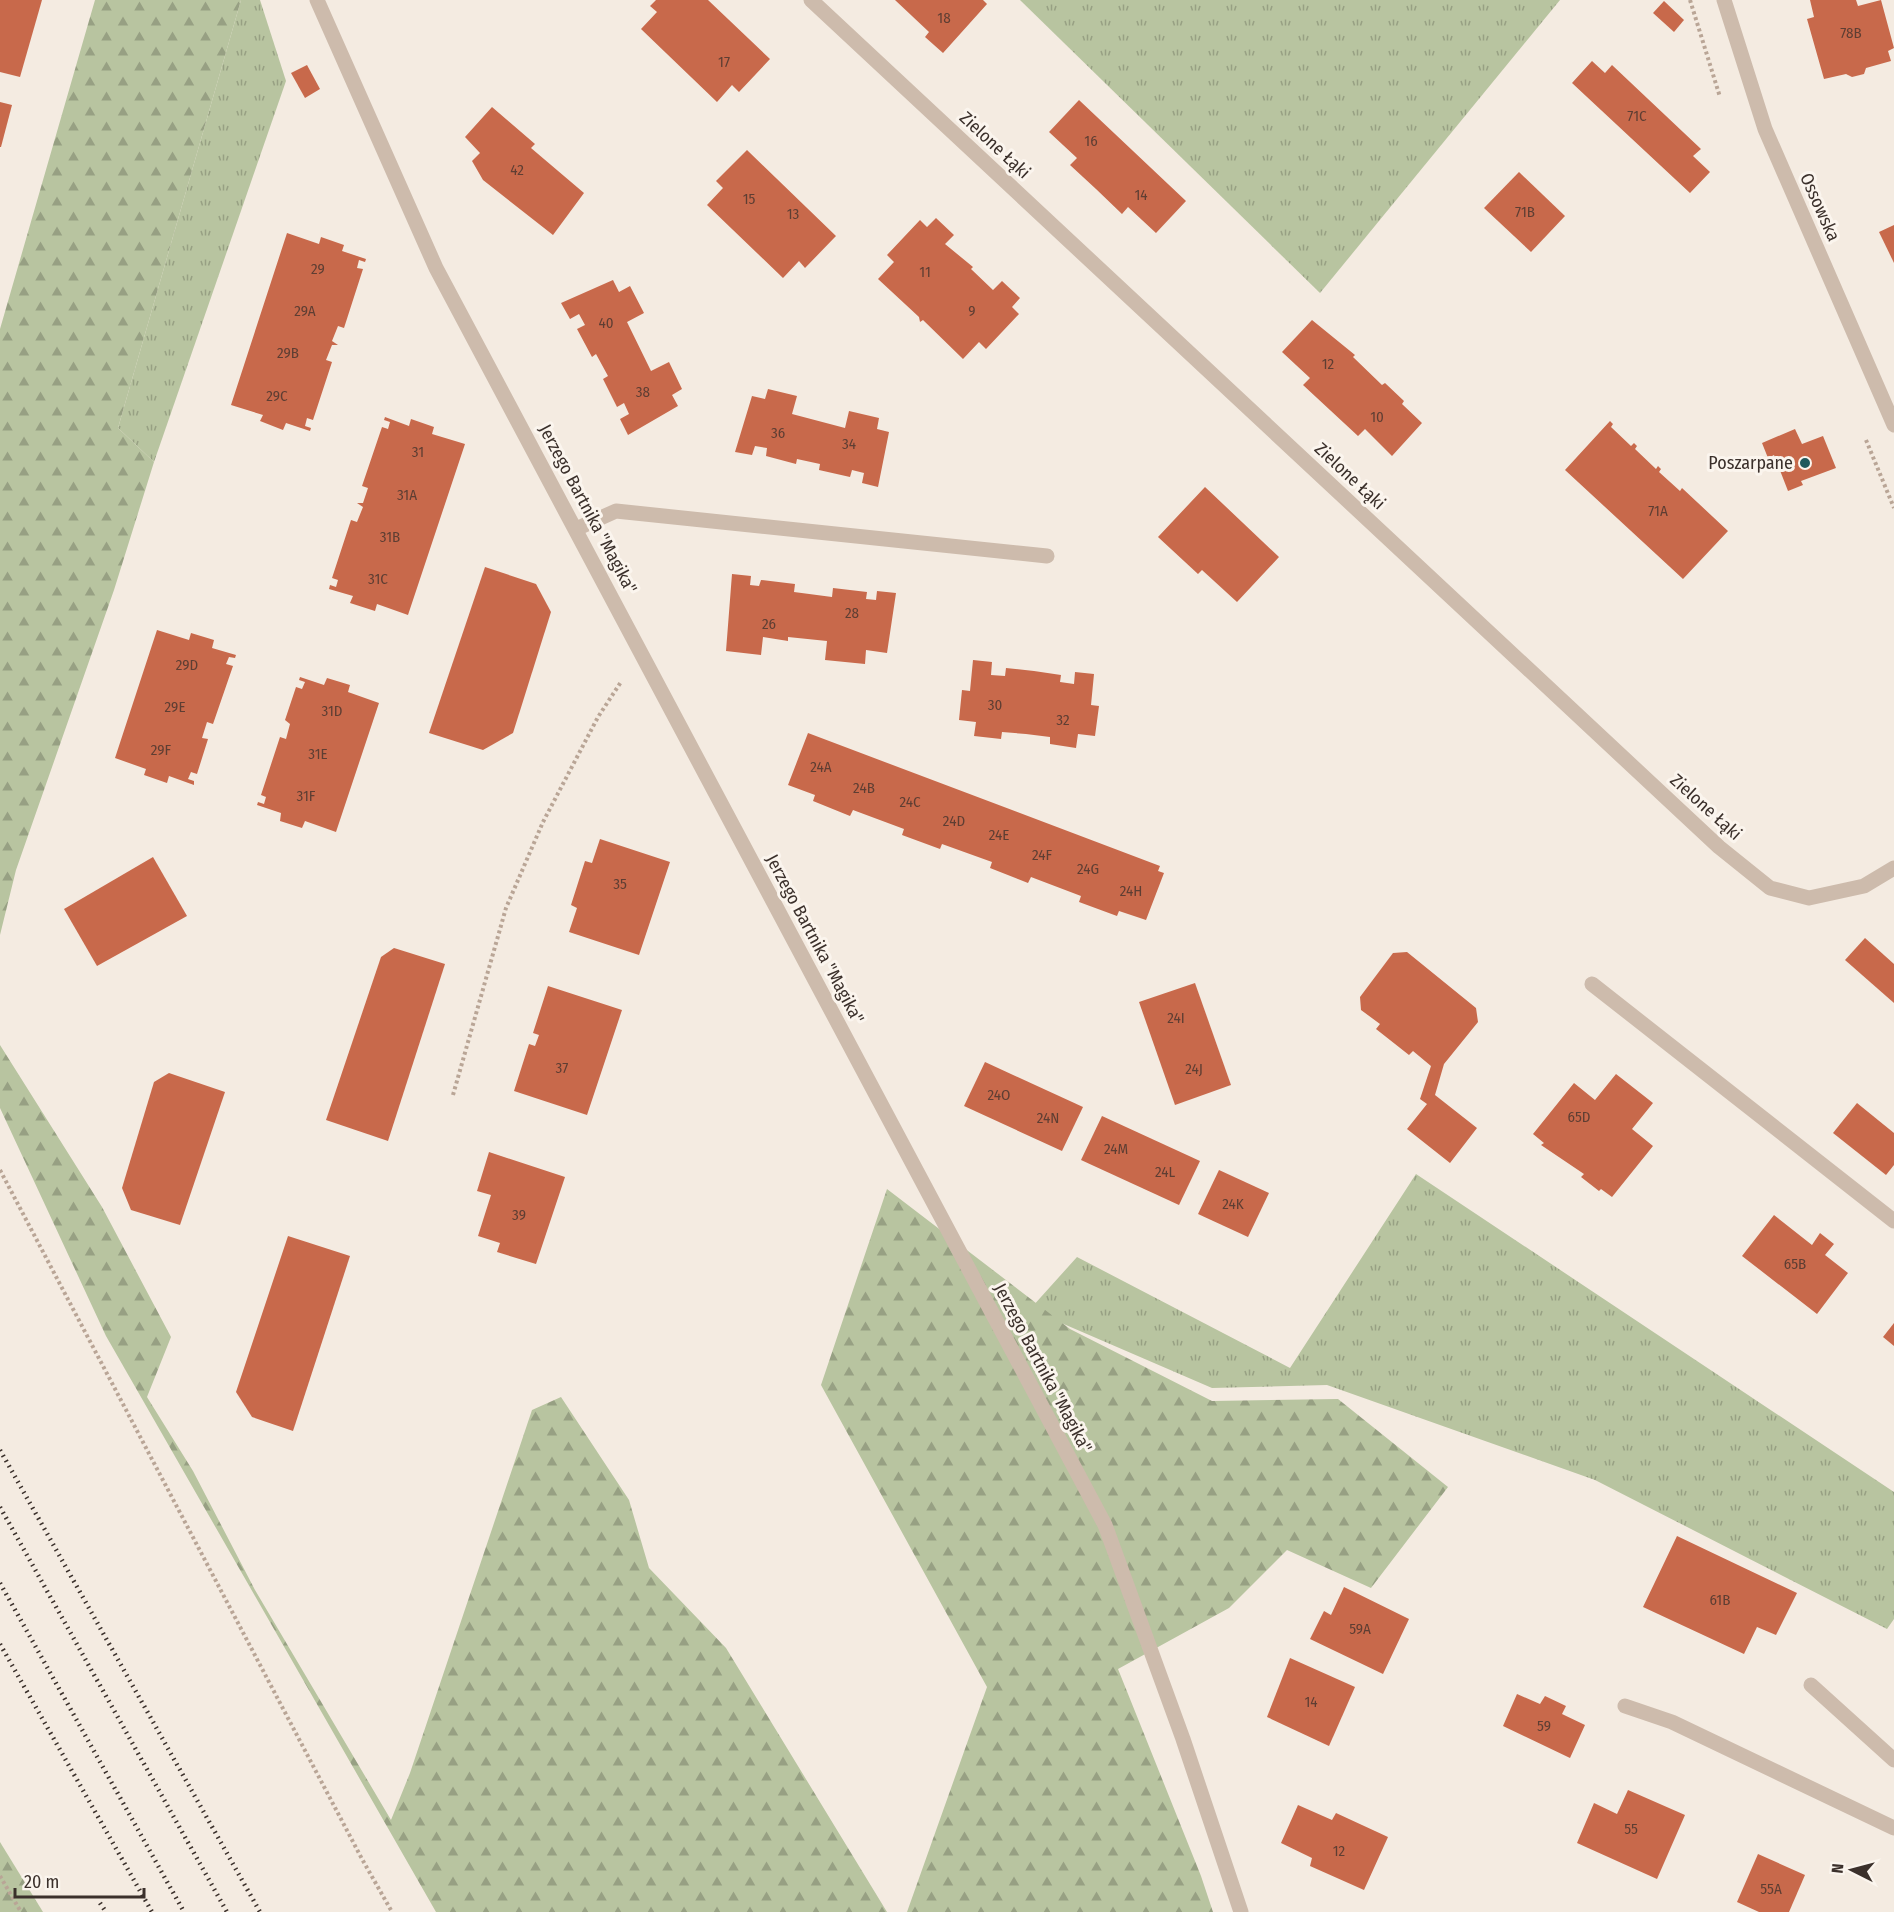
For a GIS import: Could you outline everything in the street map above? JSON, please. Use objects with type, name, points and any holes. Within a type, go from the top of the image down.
[{"type":"street","name":"Jerzego Bartnika \"Magika\"","points":[[316,0],[436,268],[1105,1525],[1183,1739],[1241,1912]]},
{"type":"street","name":"Zielone Łąki","points":[[811,0],[1719,847],[1770,888],[1809,898],[1864,886],[1894,868]]},
{"type":"street","name":"Ossowska","points":[[1724,0],[1765,129],[1894,424]]},
{"type":"street","points":[[576,529],[616,511],[1047,556]]},
{"type":"street","points":[[1592,984],[1894,1221]]},
{"type":"street","points":[[1810,1685],[1894,1760]]},
{"type":"street","points":[[1625,1706],[1672,1722],[1894,1828]]},
{"type":"path","points":[[453,1095],[506,908],[543,822],[598,717],[640,650]]},
{"type":"path","points":[[0,1170],[392,1912]]},
{"type":"path","points":[[0,1876],[21,1912]]},
{"type":"green space","points":[[95,0],[241,0],[118,428],[154,462],[114,590],[16,870],[0,935],[0,329]]},
{"type":"green space","points":[[241,0],[260,0],[286,81],[154,462],[118,428]]},
{"type":"green space","points":[[1020,0],[1560,0],[1320,293]]},
{"type":"green space","points":[[0,1045],[102,1207],[171,1337],[147,1397],[193,1471],[255,1590],[391,1820],[410,1773],[532,1410],[561,1397],[629,1500],[649,1568],[726,1648],[887,1912],[436,1912],[106,1336],[0,1108]]},
{"type":"green space","points":[[1416,1174],[1894,1492],[1894,1619],[1887,1629],[1595,1480],[1327,1385],[1212,1388],[1059,1322],[1014,1327],[1077,1257],[1290,1368]]},
{"type":"green space","points":[[887,1189],[1070,1329],[1212,1401],[1338,1399],[1448,1487],[1371,1588],[1287,1550],[1229,1608],[1118,1669],[1201,1876],[1213,1912],[907,1912],[987,1687],[821,1385]]},
{"type":"green space","points":[[0,1842],[43,1912],[0,1912]]},
{"type":"building","points":[[0,0],[42,0],[20,77],[0,72]]},
{"type":"building","points":[[656,0],[708,0],[770,59],[739,92],[732,85],[717,102],[641,29],[657,12],[650,6]]},
{"type":"building","points":[[895,0],[983,0],[987,4],[943,53],[925,37],[929,32]]},
{"type":"building","points":[[1810,0],[1856,0],[1858,6],[1881,0],[1894,48],[1888,51],[1891,61],[1866,68],[1864,74],[1852,77],[1846,74],[1824,79],[1807,19],[1814,17]]},
{"type":"building","points":[[1664,1],[1684,20],[1674,32],[1653,13]]},
{"type":"building","points":[[1592,61],[1605,73],[1612,65],[1701,149],[1693,156],[1710,172],[1690,193],[1572,83]]},
{"type":"building","points":[[307,65],[320,89],[305,98],[291,73]]},
{"type":"building","points":[[1079,100],[1186,201],[1156,233],[1128,207],[1122,214],[1070,165],[1077,158],[1049,132]]},
{"type":"building","points":[[0,102],[12,105],[1,147],[0,147]]},
{"type":"building","points":[[492,107],[535,144],[531,148],[584,193],[553,235],[483,180],[472,161],[480,153],[465,137]]},
{"type":"building","points":[[747,150],[836,236],[805,268],[799,261],[783,278],[707,205],[723,188],[716,181]]},
{"type":"building","points":[[1519,172],[1565,216],[1531,252],[1484,208]]},
{"type":"building","points":[[936,218],[954,235],[945,244],[973,267],[971,269],[993,290],[1002,281],[1020,298],[1012,307],[1019,314],[986,349],[979,342],[963,359],[923,320],[920,322],[919,317],[878,279],[894,262],[887,255],[920,220],[927,227]]},
{"type":"building","points":[[1894,225],[1894,263],[1879,232]]},
{"type":"building","points":[[287,233],[319,244],[321,237],[344,245],[342,251],[366,259],[365,262],[359,260],[357,268],[363,269],[344,328],[338,326],[332,341],[338,345],[332,345],[326,360],[332,362],[313,420],[307,418],[305,426],[311,428],[310,431],[286,423],[283,430],[260,421],[263,415],[231,405]]},
{"type":"building","points":[[613,280],[619,292],[630,286],[644,313],[627,322],[651,371],[669,362],[682,389],[672,395],[678,406],[628,435],[620,419],[629,414],[624,403],[617,407],[603,379],[608,376],[596,354],[592,357],[577,329],[585,325],[579,314],[570,319],[561,303]]},
{"type":"building","points":[[1312,320],[1355,355],[1353,357],[1382,385],[1385,383],[1422,423],[1392,456],[1365,429],[1358,436],[1303,385],[1310,378],[1282,352]]},
{"type":"building","points":[[768,389],[797,396],[792,414],[845,428],[849,411],[879,418],[877,429],[889,432],[878,487],[862,483],[864,473],[852,470],[850,477],[819,470],[820,464],[797,459],[796,464],[766,456],[767,448],[755,446],[752,455],[735,452],[752,396],[765,399]]},
{"type":"building","points":[[385,417],[409,426],[411,419],[434,427],[432,434],[465,444],[408,615],[377,604],[375,611],[350,603],[353,596],[329,589],[330,585],[336,587],[338,580],[332,578],[351,520],[357,522],[363,507],[357,503],[363,503],[368,488],[362,486],[382,427],[388,429],[390,422],[384,420]]},
{"type":"building","points":[[1610,421],[1613,424],[1611,427],[1631,446],[1634,443],[1637,446],[1635,449],[1656,469],[1658,466],[1661,469],[1659,472],[1680,491],[1682,488],[1728,531],[1683,579],[1565,470]]},
{"type":"building","name":"Poszarpane","points":[[1795,429],[1802,444],[1823,436],[1836,468],[1801,481],[1803,485],[1788,491],[1774,455],[1768,458],[1762,443]]},
{"type":"building","points":[[1205,487],[1279,557],[1237,602],[1202,570],[1198,574],[1158,537]]},
{"type":"building","points":[[485,567],[536,584],[551,612],[513,733],[483,750],[429,733]]},
{"type":"building","points":[[732,574],[751,576],[750,585],[759,586],[761,580],[795,584],[794,592],[832,597],[833,588],[867,592],[866,599],[876,600],[877,591],[896,593],[887,653],[866,650],[865,664],[825,660],[827,641],[788,637],[788,641],[763,637],[761,655],[726,651]]},
{"type":"building","points":[[157,630],[189,640],[191,633],[214,640],[212,648],[236,655],[235,658],[229,657],[226,664],[233,666],[213,724],[207,722],[202,738],[208,739],[197,774],[191,772],[188,779],[194,781],[194,785],[169,776],[167,783],[144,775],[146,769],[115,758]]},
{"type":"building","points":[[973,660],[992,662],[991,675],[1005,676],[1006,668],[1034,671],[1061,675],[1060,682],[1074,684],[1075,672],[1094,674],[1091,705],[1099,706],[1095,736],[1078,734],[1076,748],[1050,744],[1050,737],[1026,734],[1002,732],[1001,739],[974,736],[976,722],[959,720],[962,690],[970,691]]},
{"type":"building","points":[[300,677],[324,685],[327,678],[350,685],[348,692],[379,703],[336,832],[305,821],[302,828],[280,821],[281,813],[257,805],[258,802],[264,804],[266,797],[261,795],[280,737],[286,739],[290,724],[285,720],[296,687],[302,689],[305,682],[299,680]]},
{"type":"building","points":[[808,733],[1160,866],[1158,871],[1164,873],[1146,920],[1119,911],[1117,916],[1079,902],[1081,896],[1031,877],[1028,883],[990,868],[992,862],[942,844],[940,849],[902,835],[904,829],[853,810],[850,816],[813,801],[815,795],[788,785]]},
{"type":"building","points":[[600,839],[670,862],[639,955],[569,932],[577,908],[571,905],[585,861],[592,863]]},
{"type":"building","points":[[153,857],[187,916],[97,966],[64,909]]},
{"type":"building","points":[[1865,938],[1894,964],[1894,1003],[1845,960]]},
{"type":"building","points":[[394,948],[445,964],[388,1141],[326,1120],[381,957]]},
{"type":"building","points":[[1407,952],[1476,1008],[1478,1022],[1444,1064],[1435,1095],[1477,1128],[1450,1163],[1407,1129],[1427,1104],[1420,1099],[1431,1066],[1413,1051],[1409,1055],[1376,1029],[1380,1024],[1361,1010],[1360,997],[1393,953]]},
{"type":"building","points":[[1195,983],[1231,1085],[1175,1105],[1139,1002]]},
{"type":"building","points":[[548,986],[622,1010],[587,1115],[514,1091],[529,1044],[535,1046],[539,1035],[533,1033]]},
{"type":"building","points":[[985,1062],[1083,1107],[1062,1151],[964,1106]]},
{"type":"building","points":[[169,1073],[225,1092],[180,1225],[131,1210],[122,1188],[154,1082]]},
{"type":"building","points":[[1616,1074],[1653,1103],[1632,1129],[1653,1146],[1612,1197],[1601,1189],[1599,1191],[1581,1177],[1584,1174],[1541,1145],[1544,1143],[1533,1134],[1574,1083],[1595,1100]]},
{"type":"building","points":[[1857,1103],[1894,1133],[1894,1165],[1886,1175],[1833,1133]]},
{"type":"building","points":[[1102,1116],[1200,1161],[1179,1205],[1081,1160]]},
{"type":"building","points":[[489,1152],[565,1177],[536,1264],[497,1252],[500,1243],[478,1236],[491,1195],[477,1191]]},
{"type":"building","points":[[1219,1170],[1269,1193],[1248,1237],[1198,1214]]},
{"type":"building","points":[[1774,1215],[1812,1245],[1820,1233],[1834,1244],[1825,1255],[1848,1273],[1817,1314],[1742,1256]]},
{"type":"building","points":[[288,1236],[350,1256],[293,1431],[252,1417],[236,1392]]},
{"type":"building","points":[[1894,1323],[1894,1346],[1883,1337]]},
{"type":"building","points":[[1677,1536],[1797,1593],[1776,1635],[1757,1627],[1744,1654],[1643,1607]]},
{"type":"building","points":[[1344,1587],[1409,1619],[1383,1674],[1310,1639],[1324,1611],[1331,1615]]},
{"type":"building","points":[[1290,1658],[1355,1687],[1329,1746],[1267,1717]]},
{"type":"building","points":[[1517,1694],[1540,1704],[1545,1696],[1566,1706],[1562,1714],[1585,1725],[1570,1758],[1503,1726]]},
{"type":"building","points":[[1628,1790],[1685,1815],[1657,1879],[1577,1843],[1594,1803],[1617,1814]]},
{"type":"building","points":[[1298,1805],[1332,1820],[1336,1813],[1388,1837],[1364,1890],[1310,1866],[1312,1858],[1281,1843]]},
{"type":"building","points":[[1758,1854],[1805,1875],[1789,1912],[1759,1912],[1737,1902]]},
{"type":"railway","points":[[0,1450],[260,1912]]},
{"type":"railway","points":[[0,1507],[227,1912]]},
{"type":"railway","points":[[0,1583],[184,1912]]},
{"type":"railway","points":[[0,1644],[152,1912]]},
{"type":"railway","points":[[100,1903],[106,1912]]},
{"type":"place","name":"Poszarpane","points":[[1805,463]]}]
